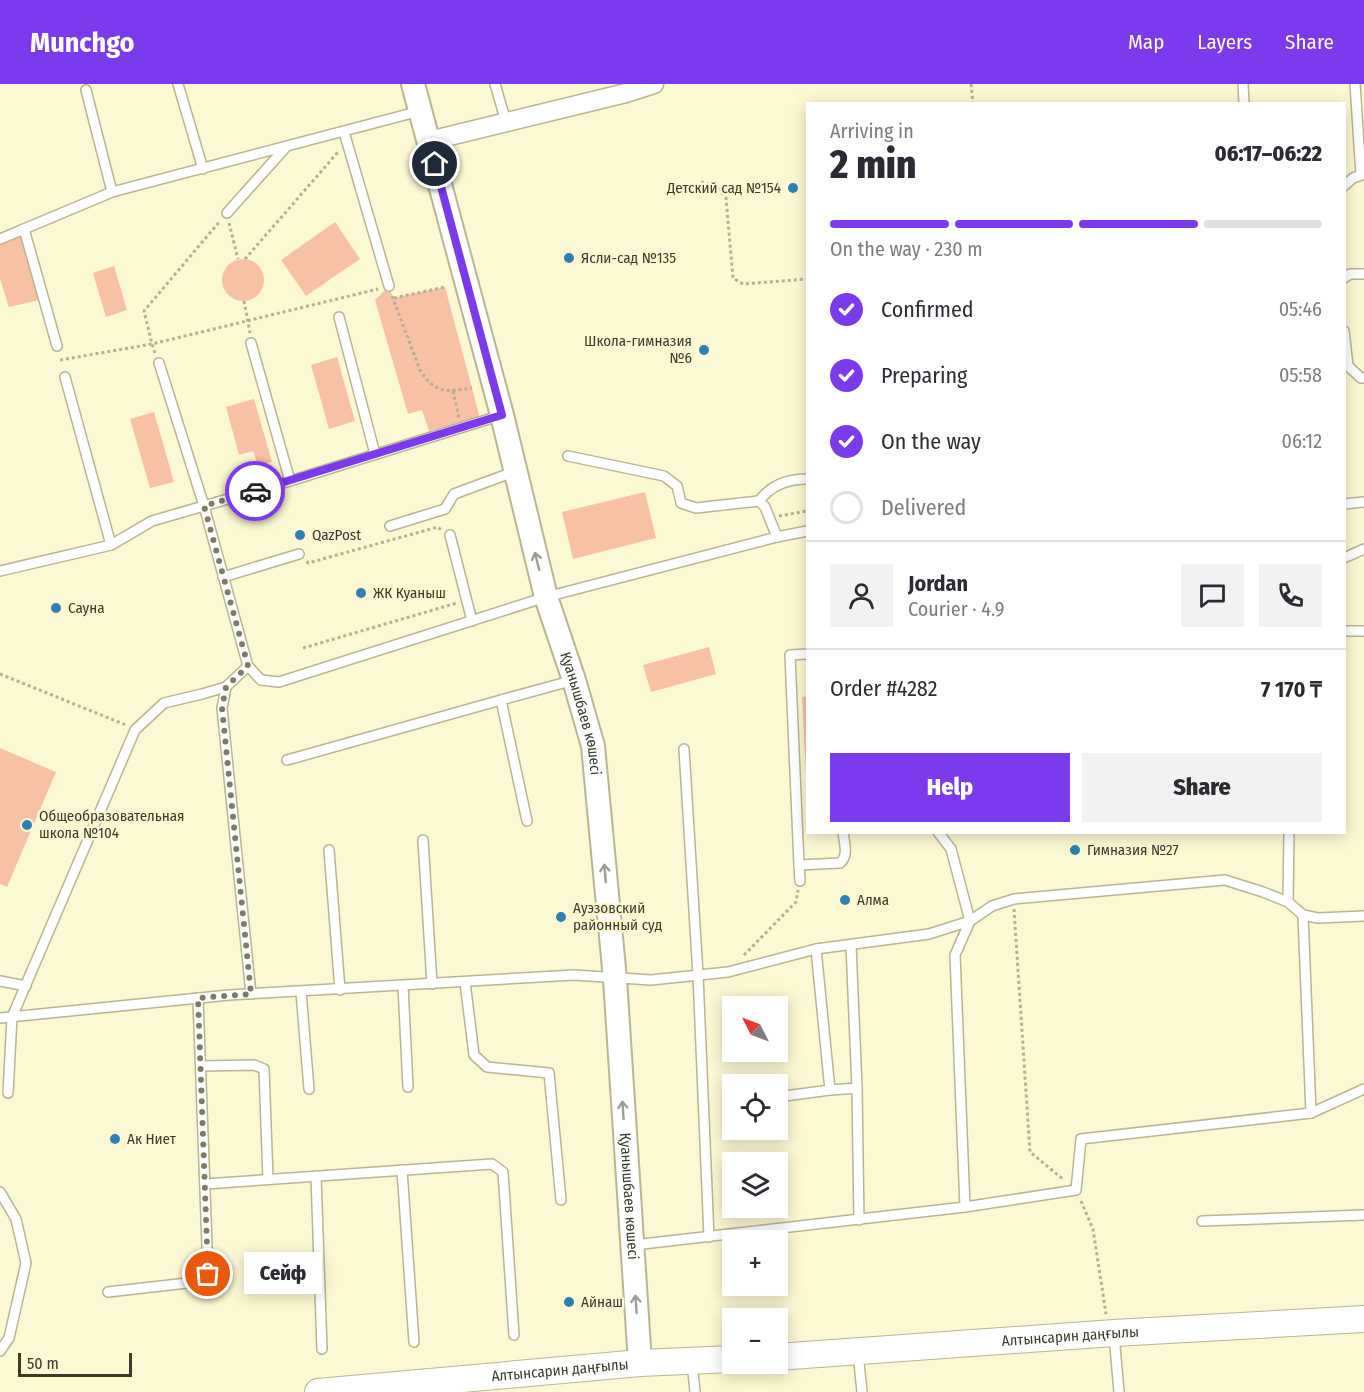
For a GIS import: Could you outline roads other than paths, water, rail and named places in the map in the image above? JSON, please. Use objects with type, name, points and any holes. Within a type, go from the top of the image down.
[{"type":"main road","name":"Алтынсарин даңғылы","points":[[788,1356],[1364,1318]]},
{"type":"main road","name":"Алтынсарин даңғылы","points":[[318,1392],[640,1363],[722,1360]]},
{"type":"street","name":"Қуанышбаев көшесі","points":[[413,84],[502,415],[546,597],[593,746],[615,979],[640,1363]]},
{"type":"street","points":[[429,141],[626,93],[654,84]]},
{"type":"lane","points":[[178,84],[203,169]]},
{"type":"lane","points":[[495,84],[506,122]]},
{"type":"lane","points":[[1243,84],[1244,102]]},
{"type":"lane","points":[[1346,184],[1353,178],[1362,175],[1355,84]]},
{"type":"lane","points":[[86,90],[112,192]]},
{"type":"lane","points":[[0,239],[112,192],[286,147],[346,137],[420,111]]},
{"type":"lane","points":[[346,137],[389,286]]},
{"type":"lane","points":[[227,213],[286,147]]},
{"type":"lane","points":[[24,229],[57,346]]},
{"type":"lane","points":[[1346,276],[1364,274]]},
{"type":"lane","points":[[339,316],[375,454]]},
{"type":"lane","points":[[251,343],[290,481]]},
{"type":"lane","points":[[1346,352],[1348,366],[1364,378]]},
{"type":"lane","points":[[159,363],[204,506],[248,666],[261,680],[279,682],[546,597],[806,531]]},
{"type":"lane","points":[[65,377],[111,545]]},
{"type":"lane","points":[[0,572],[111,545],[152,521],[502,415]]},
{"type":"lane","points":[[568,456],[664,476],[677,486],[681,503],[696,508],[759,501],[765,493],[779,483],[806,479]]},
{"type":"lane","points":[[390,526],[445,509],[454,494],[516,471]]},
{"type":"lane","points":[[759,501],[765,507],[777,537]]},
{"type":"lane","points":[[1346,504],[1364,502]]},
{"type":"lane","points":[[450,535],[472,621]]},
{"type":"lane","points":[[1346,557],[1364,549]]},
{"type":"lane","points":[[224,577],[299,554]]},
{"type":"lane","points":[[1346,631],[1364,631]]},
{"type":"lane","points":[[800,881],[790,655],[806,654]]},
{"type":"lane","points":[[8,1093],[12,1017],[135,730],[164,703],[226,687],[248,666]]},
{"type":"lane","points":[[287,760],[574,680]]},
{"type":"lane","points":[[226,687],[222,708],[251,994]]},
{"type":"lane","points":[[501,700],[527,821]]},
{"type":"lane","points":[[684,749],[698,975],[709,1237]]},
{"type":"lane","points":[[799,865],[840,863],[846,856],[843,834]]},
{"type":"lane","points":[[940,834],[951,849],[970,921],[955,954],[965,1207]]},
{"type":"lane","points":[[1288,902],[1289,834]]},
{"type":"lane","points":[[423,840],[432,984]]},
{"type":"lane","points":[[328,850],[340,990]]},
{"type":"lane","points":[[0,1018],[251,994],[574,975],[651,980],[728,972],[816,949],[929,934],[970,921],[992,906],[1014,898],[1225,880],[1288,902],[1303,915],[1318,918],[1364,916]]},
{"type":"lane","points":[[1303,915],[1311,1113]]},
{"type":"lane","points":[[851,945],[858,1088],[859,1220]]},
{"type":"lane","points":[[816,949],[830,1090]]},
{"type":"lane","points":[[0,981],[26,986]]},
{"type":"lane","points":[[465,982],[474,1055],[487,1067],[549,1073],[561,1200]]},
{"type":"lane","points":[[403,986],[408,1087]]},
{"type":"lane","points":[[302,992],[309,1089]]},
{"type":"lane","points":[[108,1292],[196,1282],[208,1274],[198,998]]},
{"type":"lane","points":[[201,1066],[254,1065],[264,1069],[268,1179]]},
{"type":"lane","points":[[788,1096],[858,1088]]},
{"type":"lane","points":[[632,1245],[965,1207],[1076,1190],[1081,1138],[1311,1113],[1364,1089]]},
{"type":"lane","points":[[205,1184],[492,1164],[503,1172],[514,1335]]},
{"type":"lane","points":[[402,1170],[414,1342]]},
{"type":"lane","points":[[316,1176],[322,1349]]},
{"type":"lane","points":[[0,1192],[16,1219],[26,1263],[9,1338],[0,1351]]},
{"type":"lane","points":[[1202,1221],[1364,1215]]},
{"type":"lane","points":[[1113,1333],[1119,1392]]},
{"type":"lane","points":[[858,1352],[862,1392]]},
{"type":"lane","points":[[692,1362],[695,1392]]},
{"type":"place","name":"Детский сад №154","points":[[793,188]]},
{"type":"place","name":"Ясли-сад №135","points":[[569,258]]},
{"type":"place","name":"Школа-гимназия №6","points":[[704,350]]},
{"type":"place","name":"QazPost","points":[[300,535]]},
{"type":"place","name":"ЖК Куаныш","points":[[361,593]]},
{"type":"place","name":"Сауна","points":[[56,608]]},
{"type":"place","name":"Общеобразовательная школа №104","points":[[27,825]]},
{"type":"place","name":"Гимназия №27","points":[[1075,850]]},
{"type":"place","name":"Алма","points":[[845,900]]},
{"type":"place","name":"Ауэзовский районный суд","points":[[561,917]]},
{"type":"place","name":"Ак Ниет","points":[[115,1139]]},
{"type":"place","name":"Сейф","points":[[208,1274]]},
{"type":"place","name":"Айнаш","points":[[569,1302]]}]
